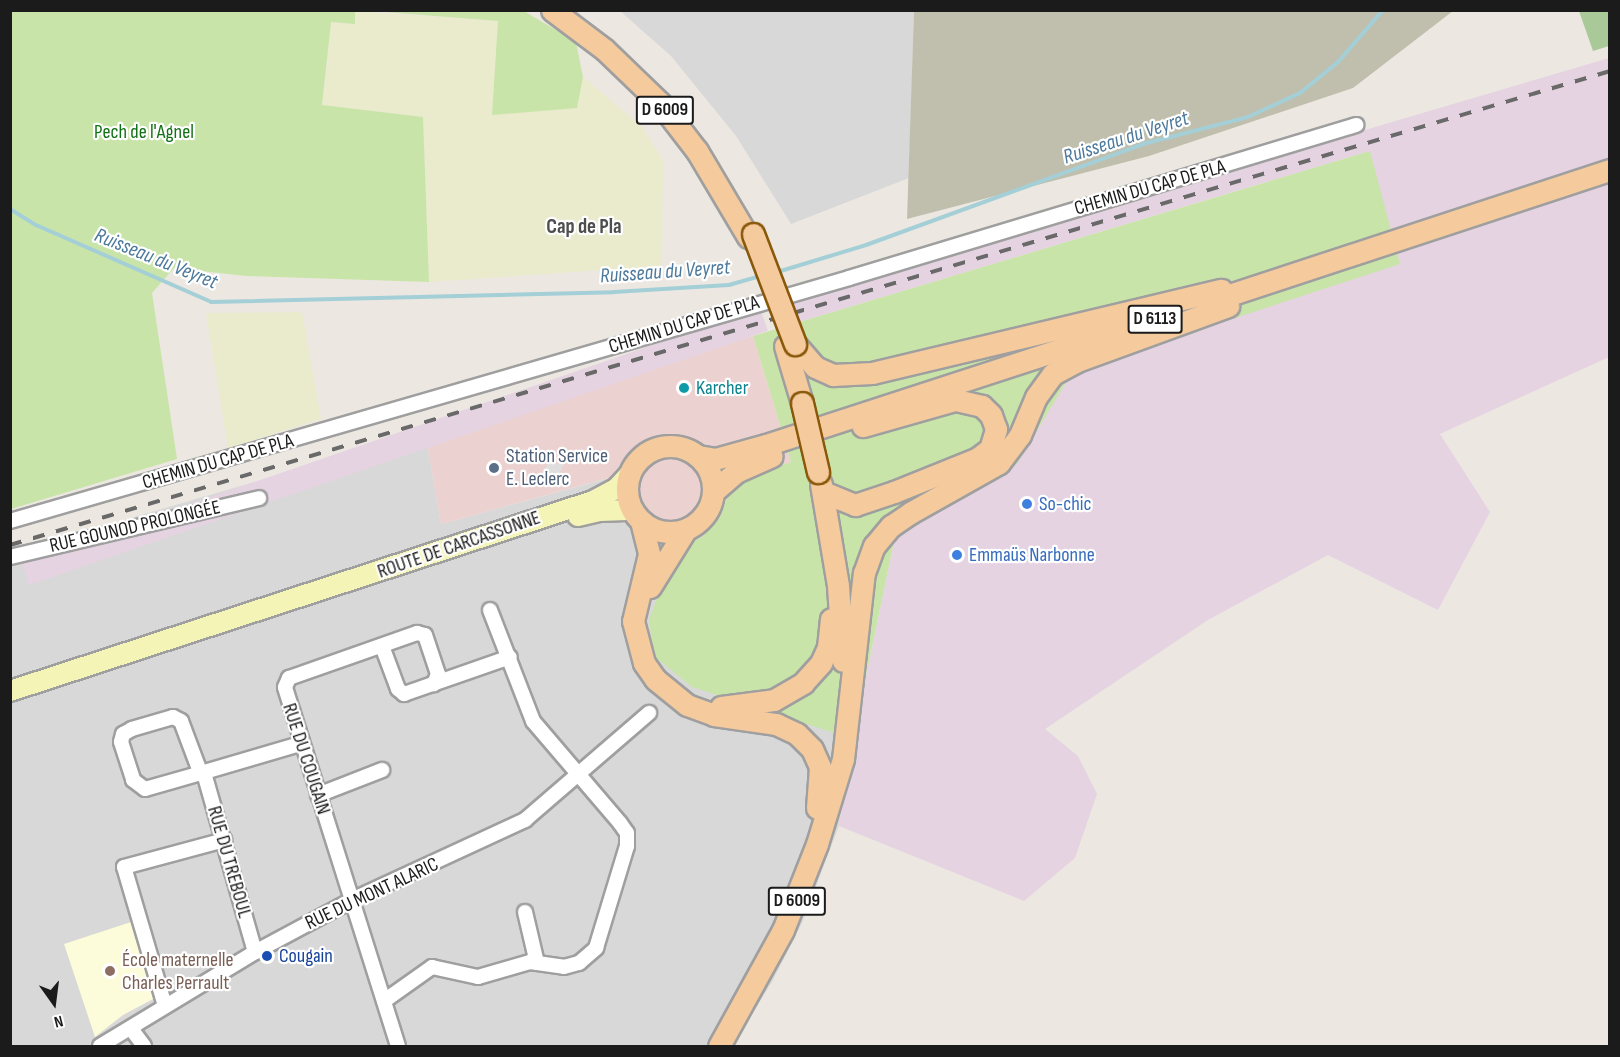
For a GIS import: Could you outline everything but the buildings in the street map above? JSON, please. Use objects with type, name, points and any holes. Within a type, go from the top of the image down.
[{"type":"main road","name":"D 6009","points":[[552,10],[605,50],[660,103],[697,151],[751,236]]},
{"type":"main road","name":"D 6009","points":[[572,10],[613,43],[668,99],[729,184],[751,236],[790,345],[820,482],[837,576],[843,657],[841,723],[829,798],[797,901],[748,997],[719,1047]]},
{"type":"main road","name":"D 6113","points":[[698,456],[715,459],[766,445],[1610,170]]},
{"type":"main road","name":"D 6113","points":[[714,491],[757,461],[824,436],[1228,306],[1610,179]]},
{"type":"main road","points":[[790,345],[815,368],[833,375],[872,373],[1306,269]]},
{"type":"main road","points":[[829,798],[843,759],[864,573],[880,536],[910,513],[999,463],[1020,435],[1035,397],[1053,374],[1077,362],[1228,306]]},
{"type":"main road","points":[[820,482],[855,505],[978,458],[990,449],[996,429],[991,415],[982,406],[955,400],[824,436]]},
{"type":"main road","points":[[636,634],[655,577],[686,529],[706,512],[714,491],[711,476],[698,456],[676,446],[663,447],[641,458],[630,474],[628,493],[649,554],[635,605],[636,634],[642,657],[655,679],[687,705],[714,715],[776,724],[797,734],[812,749],[820,767],[820,793],[798,872],[748,997]]},
{"type":"main road","name":"ROUTE DE CARCASSONNE","points":[[283,605],[593,501],[616,489],[630,474]]},
{"type":"main road","points":[[687,705],[727,707],[774,700],[803,683],[821,663],[828,647],[831,621],[820,482]]},
{"type":"main road","name":"ROUTE DE CARCASSONNE","points":[[10,691],[589,512],[637,516]]},
{"type":"main road","points":[[637,516],[662,531],[686,529]]},
{"type":"street","name":"CHEMIN DU CAP DE PLA","points":[[10,521],[849,278],[1356,125]]},
{"type":"street","name":"RUE GOUNOD PROLONGÉE","points":[[10,557],[259,498]]},
{"type":"street","points":[[384,1001],[432,967],[478,977],[537,963],[564,967],[579,963],[596,948],[627,846],[627,833],[620,823],[533,721],[490,610]]},
{"type":"street","name":"RUE DU COUGAIN","points":[[398,1047],[300,744],[285,687],[289,678],[417,633],[425,635],[438,674],[434,684]]},
{"type":"street","points":[[382,646],[398,689],[404,694],[510,657]]},
{"type":"street","name":"RUE DU MONT ALARIC","points":[[100,1047],[255,952],[352,900],[525,820],[649,713]]},
{"type":"street","name":"RUE DU TREBOUL","points":[[201,773],[145,789],[137,787],[121,742],[123,734],[173,717],[181,721],[201,773],[224,840],[255,952]]},
{"type":"street","points":[[201,773],[300,744]]},
{"type":"street","points":[[318,795],[382,770]]},
{"type":"street","points":[[165,1006],[124,867],[224,840]]},
{"type":"street","points":[[525,912],[537,963]]},
{"type":"street","points":[[132,1029],[144,1047]]},
{"type":"shaded area","points":[[914,10],[1453,11],[1353,88],[1149,156],[907,219]]},
{"type":"shaded area","points":[[355,11],[499,21],[576,108],[583,77],[642,127],[663,160],[662,266],[429,282],[423,118],[322,106],[331,22],[355,24]]},
{"type":"shaded area","points":[[620,11],[914,11],[909,178],[791,224],[736,136],[671,56]]},
{"type":"shaded area","points":[[1609,58],[1609,357],[1440,434],[1490,512],[1438,610],[1328,555],[1208,620],[1045,729],[1078,756],[1097,794],[1075,858],[1024,901],[839,826],[853,739],[896,532],[1072,371],[1370,151],[796,323],[789,300]]},
{"type":"shaded area","points":[[760,308],[768,331],[29,585],[22,562]]},
{"type":"shaded area","points":[[302,312],[321,419],[228,448],[206,313]]},
{"type":"shaded area","points":[[753,336],[791,462],[755,475],[729,493],[720,517],[702,537],[675,550],[624,521],[608,478],[441,524],[425,432]]},
{"type":"shaded area","points":[[425,432],[441,524],[609,478],[624,521],[675,550],[825,729],[853,739],[839,826],[802,923],[772,982],[732,1046],[11,1046],[11,553]]},
{"type":"shaded area","points":[[548,464],[564,464],[552,487],[534,485]]},
{"type":"shaded area","name":"École maternelle Charles Perrault","points":[[134,921],[155,998],[123,1015],[95,1037],[64,944]]},
{"type":"green space","name":"Pech de l'Agnel","points":[[11,10],[355,11],[355,24],[331,22],[322,105],[423,117],[429,282],[246,276],[174,268],[152,293],[177,459],[11,509]]},
{"type":"green space","points":[[372,11],[524,11],[576,42],[583,77],[577,108],[492,115],[498,21]]},
{"type":"green space","points":[[1579,11],[1609,11],[1609,46],[1593,51]]},
{"type":"green space","points":[[1370,151],[1400,264],[1073,371],[1017,464],[896,532],[853,739],[692,687],[654,656],[649,620],[675,550],[702,537],[720,517],[729,493],[755,475],[791,462],[753,336]]},
{"type":"waterway","name":"Ruisseau du Veyret","points":[[774,273],[866,245],[1143,144],[1248,117],[1300,93],[1338,62],[1383,10]]},
{"type":"waterway","name":"Ruisseau du Veyret","points":[[10,209],[36,225],[211,302],[614,292],[729,285],[761,276]]},
{"type":"railway","points":[[10,545],[1610,71]]},
{"type":"place","name":"Karcher","points":[[684,388]]},
{"type":"place","name":"Station Service E. Leclerc","points":[[494,468]]},
{"type":"place","name":"So-chic","points":[[1027,504]]},
{"type":"place","name":"Emmaüs Narbonne","points":[[957,555]]},
{"type":"place","name":"Cougain","points":[[267,956]]},
{"type":"place","name":"École maternelle Charles Perrault","points":[[110,971]]},
{"type":"district","name":"Cap de Pla","points":[[584,227]]}]
